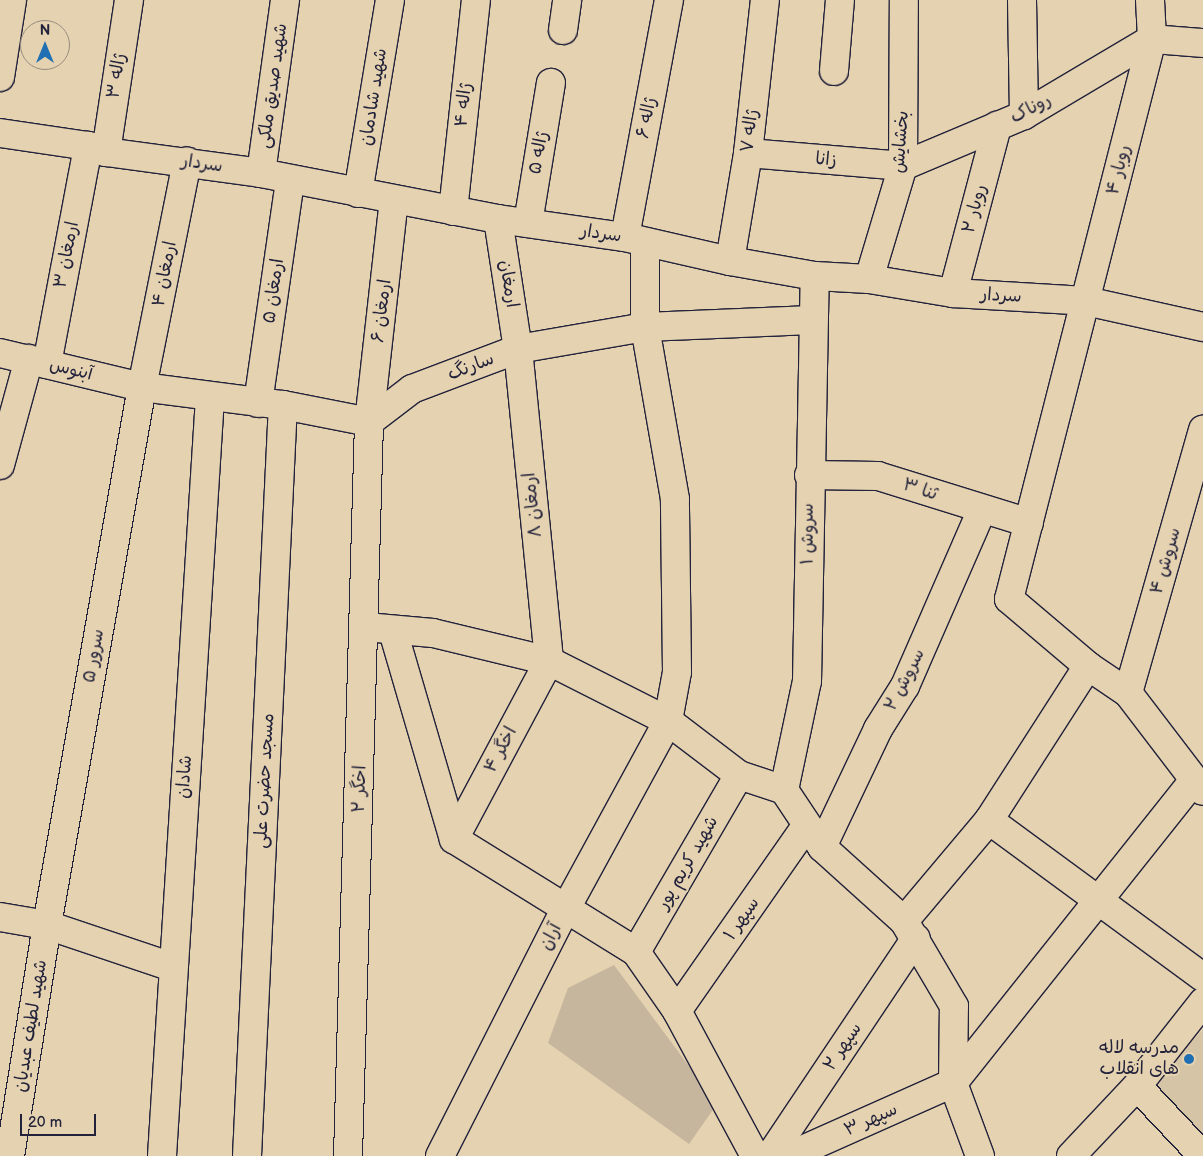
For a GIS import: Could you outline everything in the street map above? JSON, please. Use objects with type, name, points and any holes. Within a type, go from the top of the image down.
[{"type":"street","points":[[0,77],[12,0]]},
{"type":"street","name":"ژاله ۳","points":[[97,149],[128,0]]},
{"type":"street","name":"شهید صدیق ملکی","points":[[261,173],[285,0]]},
{"type":"street","name":"شهید شادمان","points":[[358,193],[390,0]]},
{"type":"street","name":"ژاله ۴","points":[[452,211],[476,0]]},
{"type":"street","points":[[563,30],[567,0]]},
{"type":"street","name":"ژاله ۶","points":[[645,327],[635,239],[670,0]]},
{"type":"street","name":"ژاله ۷","points":[[730,261],[748,154],[765,0]]},
{"type":"street","points":[[834,72],[840,0]]},
{"type":"street","name":"بخشایش","points":[[869,279],[903,166],[904,0]]},
{"type":"street","points":[[1022,0],[1024,115]]},
{"type":"street","name":"روبار ۴","points":[[1088,666],[1009,599],[1152,39],[1150,0]]},
{"type":"street","points":[[1152,39],[1203,43]]},
{"type":"street","name":"روناک","points":[[903,166],[1024,115],[1152,39]]},
{"type":"street","name":"ژاله ۵","points":[[528,223],[551,83]]},
{"type":"street","name":"روبار ۲","points":[[953,293],[997,126]]},
{"type":"street","name":"سردار","points":[[0,133],[261,173],[452,211],[635,239],[730,261],[815,276],[869,279],[953,293],[1086,301],[1203,327]]},
{"type":"street","name":"ارمغان ۳","points":[[0,465],[38,362],[97,149]]},
{"type":"street","name":"زانا","points":[[748,154],[903,166]]},
{"type":"street","name":"ارمغان ۴","points":[[142,387],[188,162]]},
{"type":"street","name":"ارمغان ۵","points":[[270,404],[290,180]]},
{"type":"street","name":"ارمغان ۶","points":[[369,422],[394,200]]},
{"type":"street","name":"ارمغان","points":[[498,219],[518,349]]},
{"type":"street","name":"سروش ۱","points":[[784,790],[807,681],[812,320],[815,276]]},
{"type":"street","name":"سارنگ","points":[[369,422],[412,389],[518,349],[645,327],[812,320]]},
{"type":"street","name":"آران","points":[[440,1156],[565,910],[668,721],[678,672],[675,499],[645,327]]},
{"type":"street","name":"ارمغان ۸","points":[[518,349],[549,661]]},
{"type":"street","name":"آبنوس","points":[[0,353],[142,387]]},
{"type":"street","points":[[142,387],[270,404],[369,422]]},
{"type":"street","name":"سرور ۵","points":[[47,925],[142,387]]},
{"type":"street","name":"شادان","points":[[162,1156],[172,967],[210,397]]},
{"type":"street","name":"مسجد حضرت علی","points":[[247,1156],[270,404]]},
{"type":"street","name":"اخگر ۲","points":[[348,1156],[365,625],[369,422]]},
{"type":"street","name":"سروش ۴","points":[[1128,693],[1203,429]]},
{"type":"street","name":"ثنا ۳","points":[[809,475],[878,476],[982,510],[1029,523]]},
{"type":"street","name":"سروش ۲","points":[[814,837],[905,686],[982,510]]},
{"type":"street","points":[[365,625],[393,631],[433,633],[549,661],[668,721],[740,775],[784,790],[814,837],[910,929],[954,1006],[954,1083],[980,1156]]},
{"type":"street","points":[[393,631],[454,839],[565,910],[636,952],[678,1011],[755,1156]]},
{"type":"street","name":"اخگر ۴","points":[[454,839],[549,661]]},
{"type":"street","points":[[954,1083],[1098,898],[1198,786],[1128,693],[1088,666]]},
{"type":"street","name":"سپهر ۲","points":[[770,1156],[910,929],[989,820],[1088,666]]},
{"type":"street","name":"شهید کریم پور","points":[[636,952],[740,775]]},
{"type":"street","points":[[989,820],[1098,898],[1203,977]]},
{"type":"street","name":"سپهر ۱","points":[[678,1011],[814,837]]},
{"type":"street","points":[[0,917],[47,925],[172,967]]},
{"type":"street","name":"شهید لطیف عبدیان","points":[[10,1156],[47,925]]},
{"type":"street","points":[[1071,1156],[1137,1086],[1203,1002]]},
{"type":"street","name":"سپهر ۳","points":[[789,1156],[954,1083]]},
{"type":"street","points":[[1137,1086],[1203,1156]]},
{"type":"shaded area","points":[[614,965],[717,1104],[689,1144],[548,1043],[568,988]]},
{"type":"shaded area","name":"مدرسه لاله های انقلاب","points":[[1203,1030],[1203,1144],[1147,1088]]},
{"type":"place","name":"مدرسه لاله های انقلاب","points":[[1189,1059]]}]
